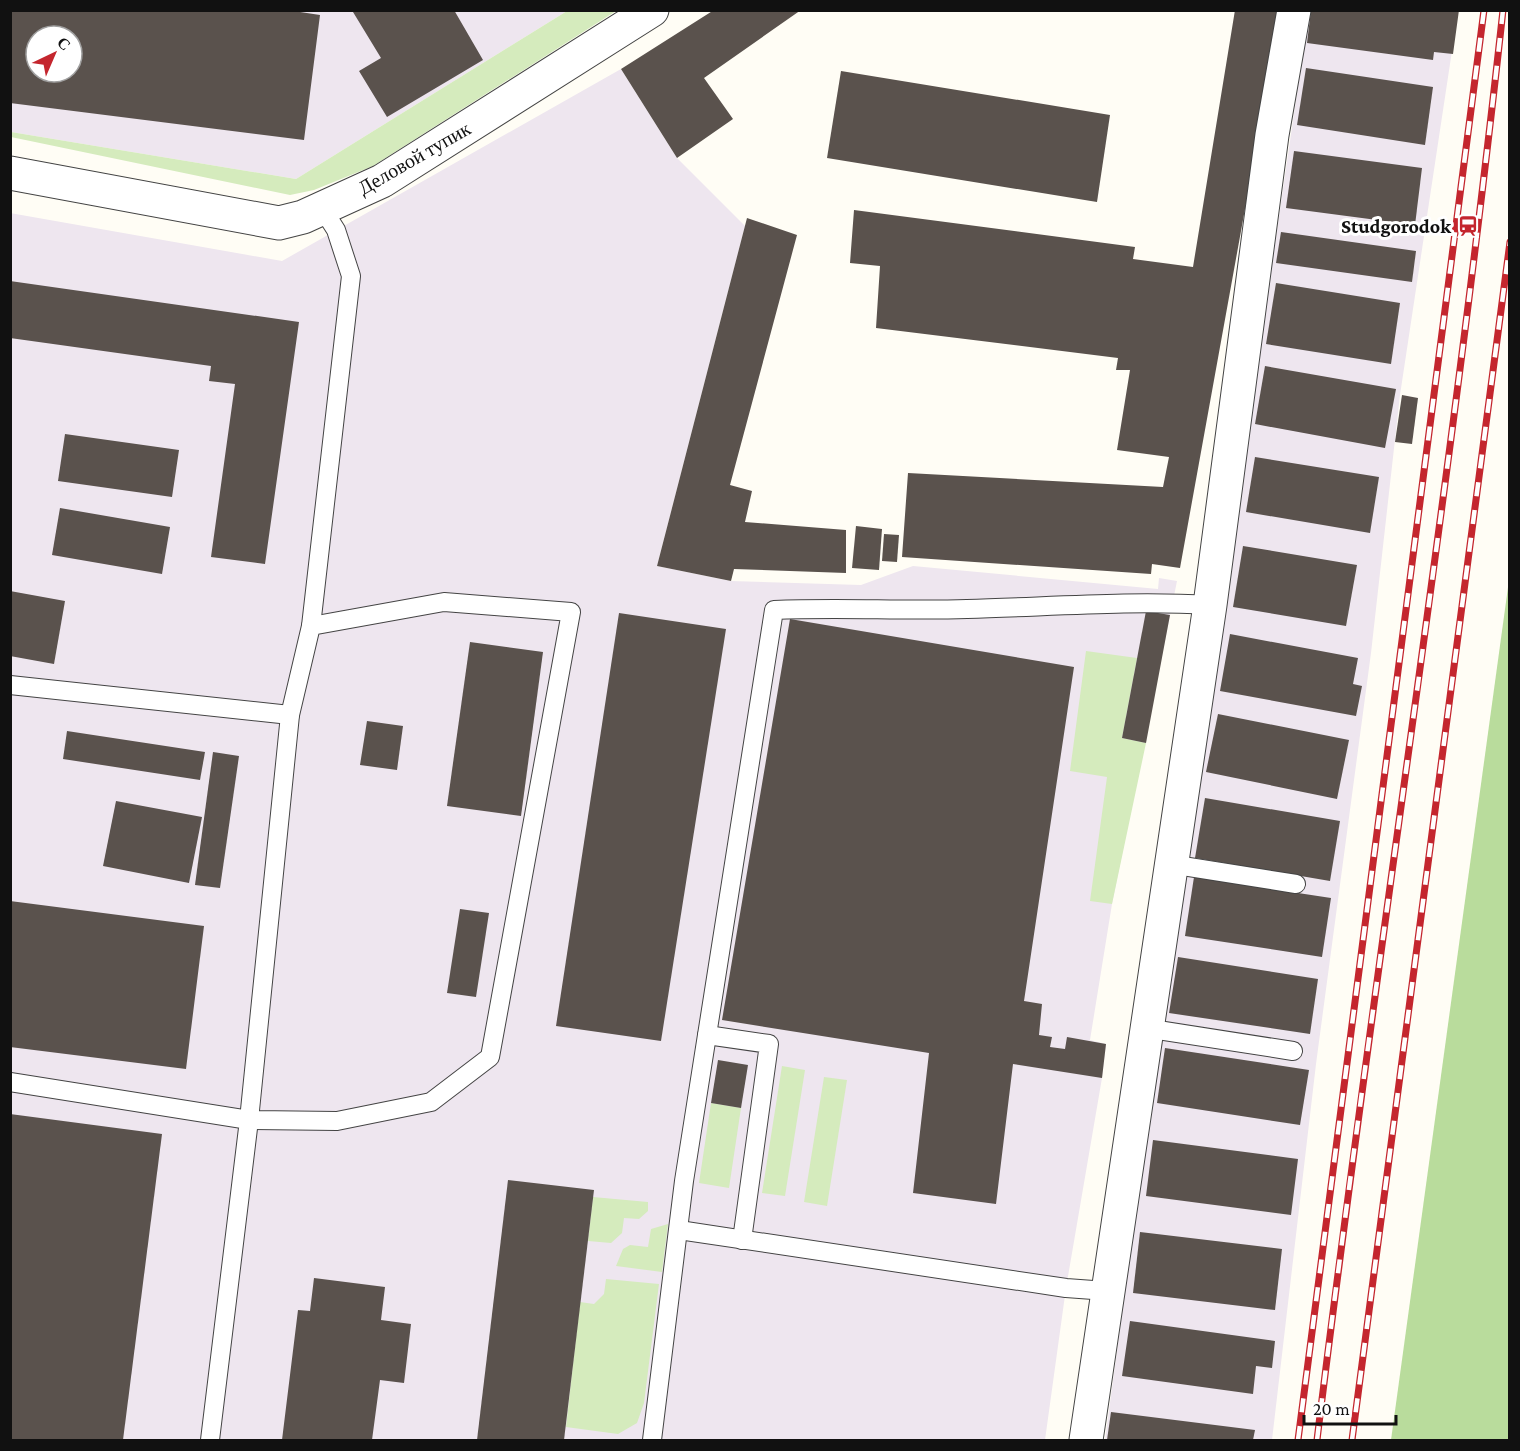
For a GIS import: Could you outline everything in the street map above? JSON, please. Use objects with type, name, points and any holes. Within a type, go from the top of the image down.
[{"type":"street","name":"Деловой тупик","points":[[10,173],[279,223],[303,217],[382,181],[652,10]]},
{"type":"street","points":[[1086,1440],[1145,1028],[1210,605],[1272,135],[1294,10]]},
{"type":"lane","points":[[210,1440],[249,1120],[290,715],[311,626],[351,276],[336,230],[322,208]]},
{"type":"lane","points":[[10,1082],[249,1120],[337,1121],[431,1102],[490,1057],[571,612],[444,602],[311,626]]},
{"type":"lane","points":[[652,1440],[707,1035],[774,610],[963,609],[1173,603],[1210,605]]},
{"type":"lane","points":[[10,685],[290,715]]},
{"type":"lane","points":[[1170,864],[1296,884]]},
{"type":"lane","points":[[1145,1028],[1293,1050]]},
{"type":"lane","points":[[707,1035],[769,1044],[742,1240]]},
{"type":"lane","points":[[679,1230],[1066,1288],[1107,1292]]},
{"type":"shaded area","points":[[10,11],[567,11],[296,179],[11,132]]},
{"type":"shaded area","points":[[1309,11],[1458,11],[1400,395],[1371,653],[1316,1064],[1272,1440],[1105,1440],[1161,1024]]},
{"type":"shaded area","points":[[621,69],[677,158],[745,226],[657,566],[731,581],[861,585],[913,566],[1158,589],[1159,578],[1177,581],[1112,904],[1090,1040],[1106,1044],[1066,1288],[1045,1440],[11,1440],[10,213],[282,261]]},
{"type":"green space","points":[[567,11],[616,11],[373,166],[314,190],[290,195],[11,137],[11,132],[296,179]]},
{"type":"green space","points":[[1509,580],[1509,1440],[1391,1440]]},
{"type":"green space","points":[[1086,651],[1137,658],[1122,738],[1146,743],[1112,904],[1090,901],[1107,777],[1070,771]]},
{"type":"green space","points":[[782,1066],[805,1070],[785,1196],[762,1193]]},
{"type":"green space","points":[[824,1077],[847,1080],[827,1206],[804,1202]]},
{"type":"green space","points":[[711,1103],[741,1108],[729,1188],[699,1183]]},
{"type":"green space","points":[[593,1197],[648,1202],[648,1211],[639,1219],[624,1218],[622,1233],[611,1243],[588,1241]]},
{"type":"green space","points":[[668,1224],[662,1272],[616,1266],[623,1249],[630,1245],[648,1247],[651,1229]]},
{"type":"green space","points":[[606,1279],[659,1284],[644,1403],[637,1423],[618,1434],[566,1427],[580,1302],[594,1304],[604,1294]]},
{"type":"building","points":[[10,10],[287,10],[320,15],[304,140],[10,103]]},
{"type":"building","points":[[356,10],[454,10],[483,60],[387,117],[359,71],[381,58],[353,12]]},
{"type":"building","points":[[714,10],[801,10],[704,78],[733,119],[677,158],[621,69]]},
{"type":"building","points":[[1235,10],[1281,10],[1180,568],[1152,564],[1151,574],[902,557],[908,473],[1163,487],[1169,457],[1117,450],[1130,370],[1116,370],[1118,358],[876,328],[880,266],[850,263],[854,210],[1135,247],[1133,259],[1193,267]]},
{"type":"building","points":[[1311,10],[1459,10],[1453,54],[1434,52],[1433,60],[1307,43]]},
{"type":"building","points":[[1306,68],[1433,87],[1425,145],[1297,125]]},
{"type":"building","points":[[841,71],[1110,115],[1097,202],[827,158]]},
{"type":"building","points":[[1294,151],[1422,168],[1415,225],[1286,208]]},
{"type":"building","points":[[747,218],[797,235],[730,485],[752,491],[745,522],[846,530],[846,573],[734,569],[731,581],[657,566]]},
{"type":"building","points":[[1281,232],[1416,251],[1412,282],[1276,263]]},
{"type":"building","points":[[10,281],[299,322],[265,564],[211,557],[235,384],[209,381],[211,366],[10,338]]},
{"type":"building","points":[[1276,283],[1400,303],[1391,364],[1266,344]]},
{"type":"building","points":[[1265,366],[1396,389],[1385,448],[1255,424]]},
{"type":"building","points":[[1402,395],[1418,398],[1412,444],[1395,442]]},
{"type":"building","points":[[65,434],[179,450],[172,497],[58,481]]},
{"type":"building","points":[[1255,457],[1379,477],[1370,533],[1246,512]]},
{"type":"building","points":[[60,508],[170,527],[162,574],[52,555]]},
{"type":"building","points":[[856,526],[882,529],[879,570],[852,568]]},
{"type":"building","points":[[884,534],[899,535],[897,562],[882,561]]},
{"type":"building","points":[[1243,546],[1357,565],[1346,626],[1233,607]]},
{"type":"building","points":[[10,591],[65,601],[54,664],[10,656]]},
{"type":"building","points":[[1146,611],[1170,615],[1146,743],[1122,738]]},
{"type":"building","points":[[619,613],[726,629],[661,1041],[556,1026]]},
{"type":"building","points":[[790,619],[1074,667],[1024,1001],[1042,1004],[1039,1035],[1052,1037],[1050,1047],[1065,1049],[1067,1037],[1106,1044],[1102,1078],[1013,1064],[996,1204],[913,1193],[929,1053],[722,1020]]},
{"type":"building","points":[[1230,634],[1358,658],[1353,684],[1362,686],[1356,716],[1220,691]]},
{"type":"building","points":[[470,642],[543,652],[521,816],[447,806]]},
{"type":"building","points":[[1218,714],[1349,740],[1337,799],[1206,772]]},
{"type":"building","points":[[367,721],[403,726],[397,770],[360,765]]},
{"type":"building","points":[[67,731],[205,752],[200,780],[63,759]]},
{"type":"building","points":[[213,752],[239,756],[220,888],[195,885]]},
{"type":"building","points":[[1205,798],[1340,821],[1330,881],[1195,858]]},
{"type":"building","points":[[116,801],[202,817],[189,883],[103,866]]},
{"type":"building","points":[[1194,877],[1331,898],[1322,957],[1185,936]]},
{"type":"building","points":[[10,901],[204,926],[186,1069],[10,1047]]},
{"type":"building","points":[[460,909],[489,913],[476,997],[447,993]]},
{"type":"building","points":[[1178,957],[1318,979],[1310,1034],[1169,1013]]},
{"type":"building","points":[[1165,1048],[1309,1070],[1300,1125],[1157,1103]]},
{"type":"building","points":[[718,1060],[748,1065],[741,1108],[711,1103]]},
{"type":"building","points":[[10,1114],[162,1134],[123,1440],[10,1440]]},
{"type":"building","points":[[1153,1140],[1298,1159],[1291,1215],[1146,1196]]},
{"type":"building","points":[[508,1180],[594,1190],[564,1440],[477,1440]]},
{"type":"building","points":[[1140,1232],[1282,1249],[1275,1310],[1133,1293]]},
{"type":"building","points":[[314,1278],[385,1287],[381,1320],[411,1324],[404,1383],[380,1380],[372,1440],[282,1440],[298,1310],[310,1311]]},
{"type":"building","points":[[1130,1321],[1275,1341],[1272,1368],[1256,1366],[1253,1394],[1122,1376]]},
{"type":"building","points":[[1111,1412],[1255,1430],[1253,1440],[1107,1440]]},
{"type":"railway","points":[[1298,1440],[1484,10]]},
{"type":"railway","points":[[1317,1440],[1363,1083],[1437,547],[1503,10]]},
{"type":"railway","points":[[1352,1440],[1510,242]]},
{"type":"place","name":"Studgorodok","points":[[1468,226]]}]
